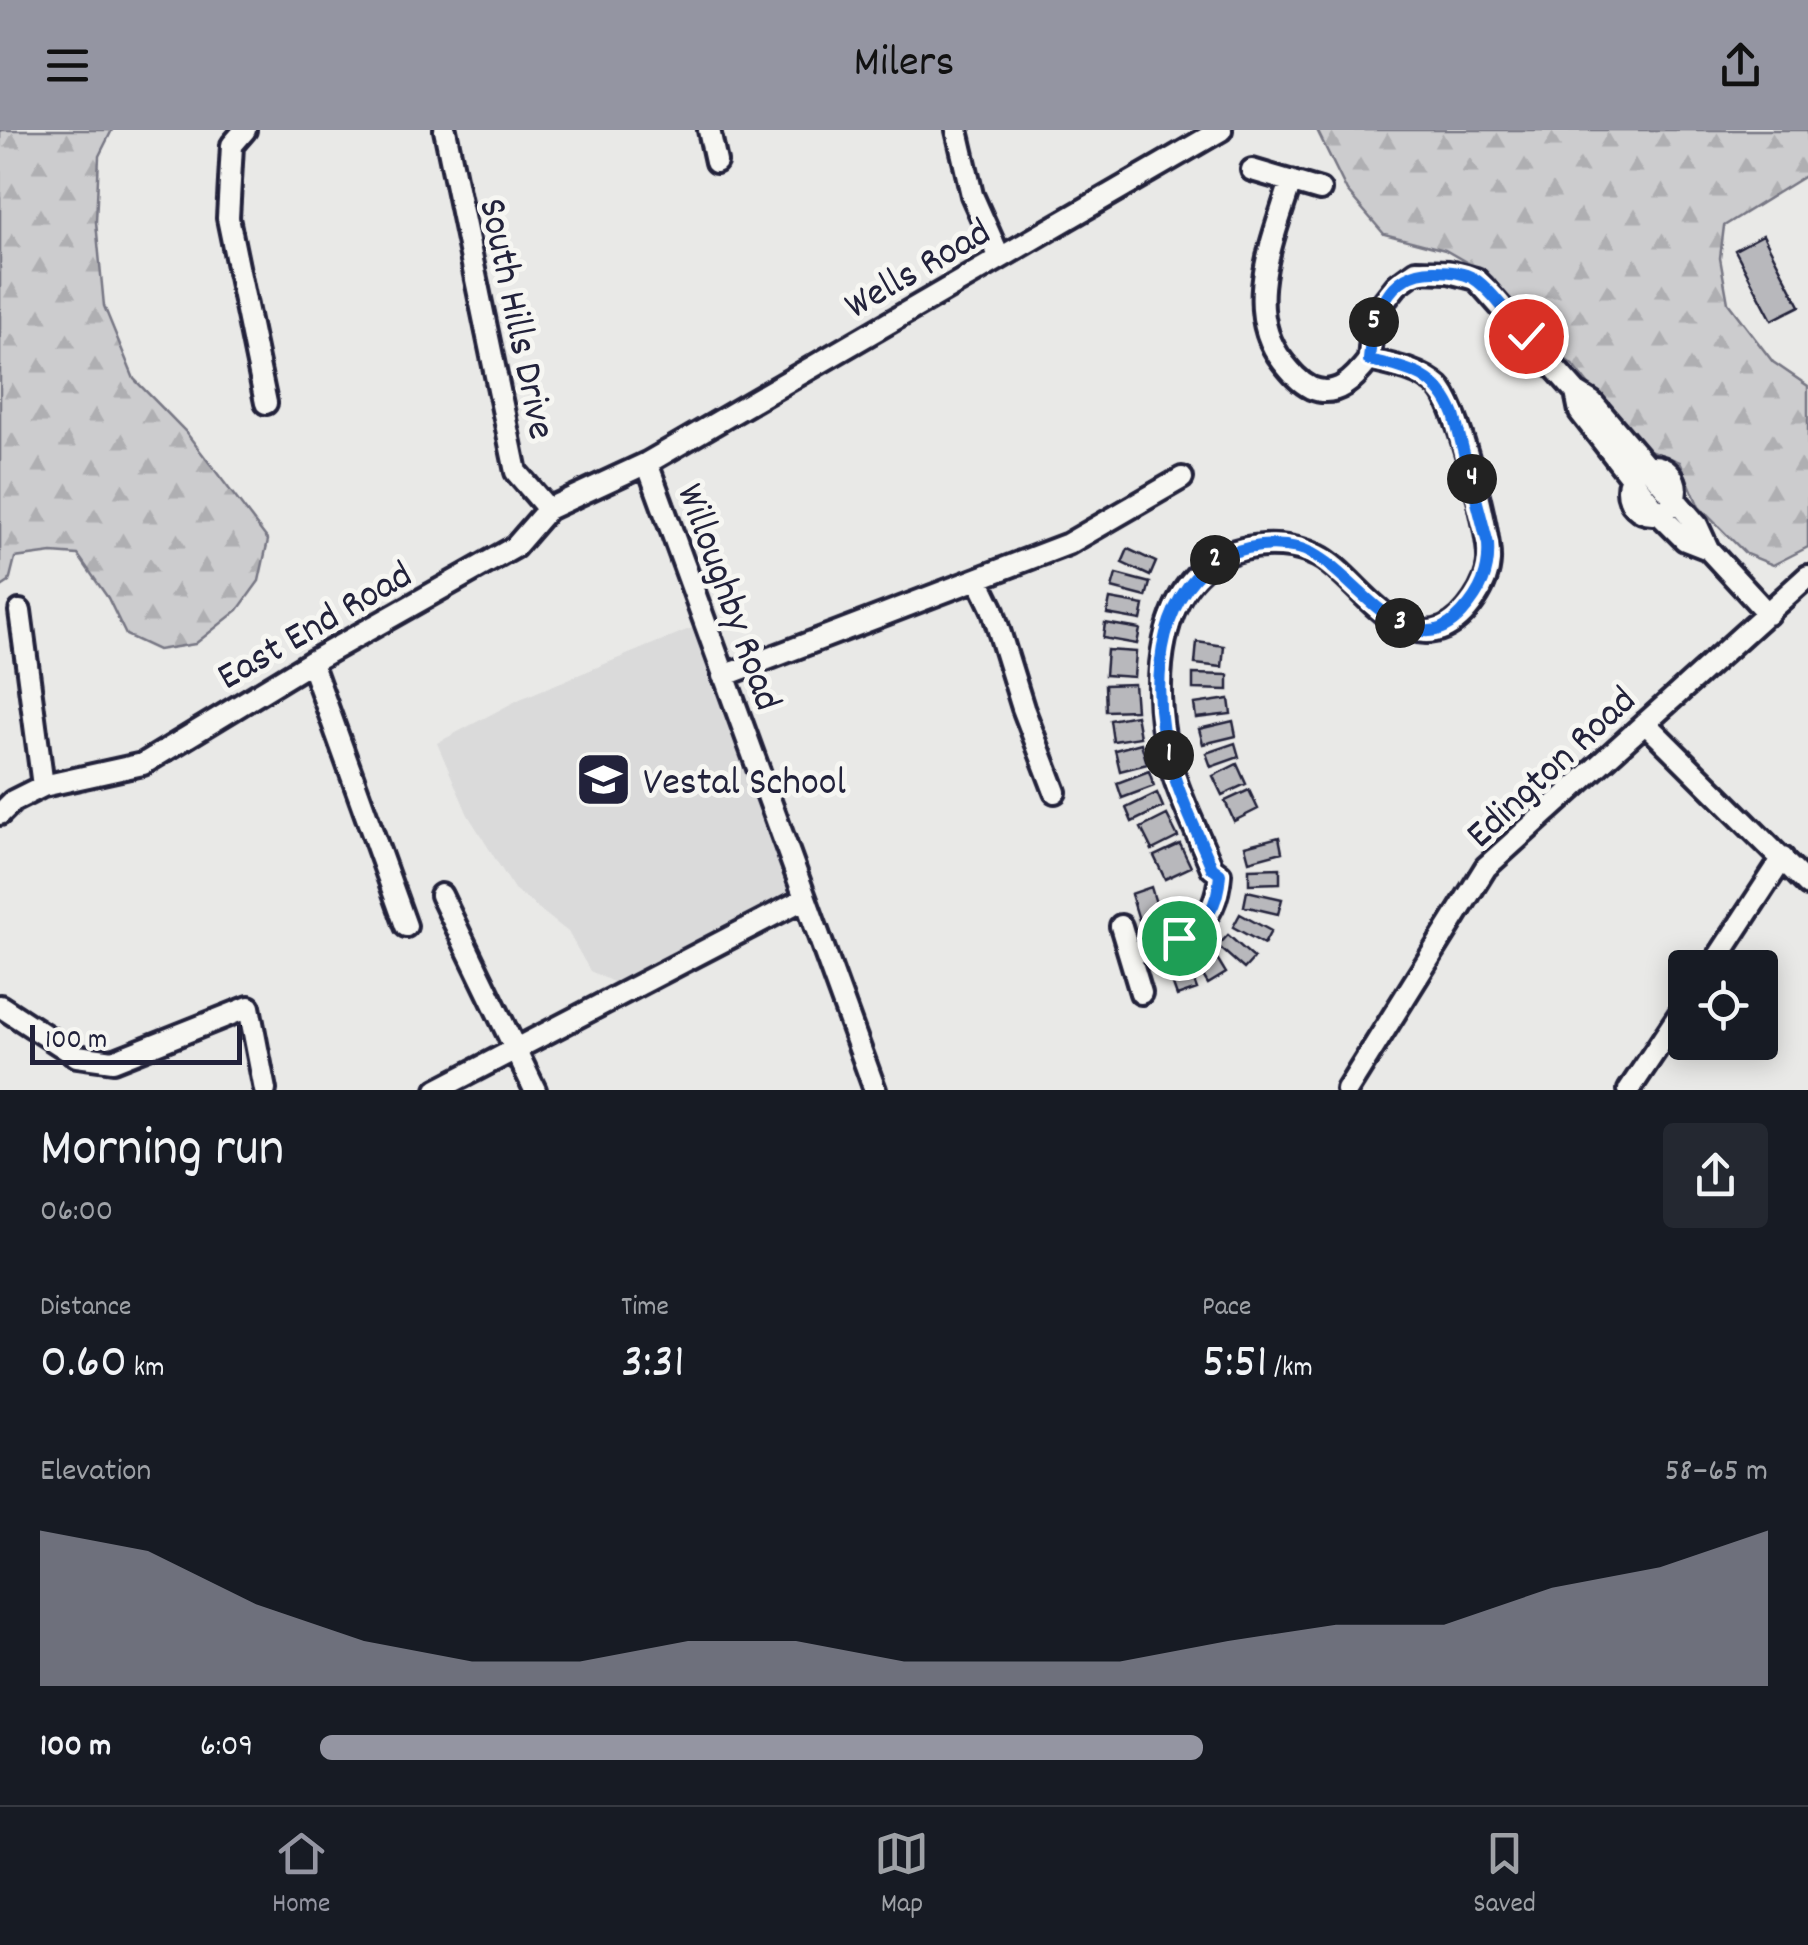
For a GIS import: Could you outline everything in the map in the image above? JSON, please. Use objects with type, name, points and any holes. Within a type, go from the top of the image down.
[{"type":"street","points":[[245,130],[232,145],[228,218],[266,403]]},
{"type":"street","name":"South Hills Drive","points":[[445,130],[516,472],[548,509]]},
{"type":"street","points":[[709,130],[716,162]]},
{"type":"street","points":[[956,130],[972,195],[1000,258]]},
{"type":"street","name":"Wells Road","points":[[647,464],[1221,130]]},
{"type":"street","points":[[1252,170],[1320,190]]},
{"type":"street","points":[[1291,182],[1264,279],[1264,327],[1284,363],[1302,384],[1319,391],[1348,385],[1369,360],[1372,326],[1382,304],[1397,285],[1416,271],[1449,272],[1476,279],[1576,392],[1580,412],[1666,507],[1686,540],[1708,549],[1768,614]]},
{"type":"street","points":[[1130,954],[1197,929],[1218,897],[1220,874],[1212,868],[1171,768],[1161,711],[1160,670],[1167,630],[1176,603],[1192,580],[1214,560],[1242,549],[1297,548],[1321,556],[1387,616],[1424,631],[1442,629],[1456,620],[1485,579],[1490,562],[1488,544],[1468,460],[1447,396],[1422,375],[1369,360]]},
{"type":"street","name":"East End Road","points":[[0,814],[12,801],[43,786],[143,764],[312,662],[515,548],[548,509],[647,464]]},
{"type":"street","name":"Willoughby Road","points":[[647,464],[875,1090]]},
{"type":"street","points":[[1637,472],[1663,468],[1670,474],[1676,492],[1666,507]]},
{"type":"street","points":[[723,676],[1068,544],[1182,478]]},
{"type":"street","name":"Edington Road","points":[[1348,1090],[1486,867],[1808,576]]},
{"type":"street","points":[[978,579],[992,608],[1023,708],[1055,792]]},
{"type":"street","points":[[20,611],[43,786]]},
{"type":"street","points":[[312,662],[406,926]]},
{"type":"street","points":[[1645,723],[1808,885]]},
{"type":"street","points":[[1722,950],[1783,858]]},
{"type":"street","points":[[441,896],[534,1090]]},
{"type":"street","points":[[437,1090],[804,898]]},
{"type":"street","points":[[1121,926],[1141,993]]},
{"type":"street","points":[[0,1006],[76,1056],[113,1062],[249,1007],[265,1090]]},
{"type":"street","points":[[1629,1090],[1668,1032]]},
{"type":"street","points":[[1645,1067],[1656,1090]]},
{"type":"shaded area","name":"Vestal School","points":[[699,625],[794,888],[615,983],[590,971],[568,932],[514,889],[468,815],[437,743],[520,699]]},
{"type":"green space","points":[[0,130],[112,130],[99,156],[96,222],[104,306],[134,379],[185,431],[268,540],[259,581],[238,610],[195,644],[158,650],[126,635],[108,598],[78,555],[52,553],[15,558],[9,582],[0,588]]},
{"type":"green space","points":[[1317,130],[1808,130],[1808,174],[1724,226],[1720,258],[1728,303],[1773,362],[1808,386],[1808,547],[1773,565],[1746,554],[1699,507],[1680,462],[1634,444],[1575,367],[1536,335],[1492,277],[1445,250],[1384,234],[1347,191]]},
{"type":"building","points":[[1763,235],[1800,306],[1772,320],[1735,250]]},
{"type":"building","points":[[1128,549],[1156,562],[1150,576],[1122,563]]},
{"type":"building","points":[[1116,574],[1150,583],[1146,597],[1112,588]]},
{"type":"building","points":[[1110,599],[1144,605],[1141,620],[1107,614]]},
{"type":"building","points":[[1105,623],[1140,629],[1137,644],[1103,638]]},
{"type":"building","points":[[1197,642],[1224,646],[1222,667],[1195,664]]},
{"type":"building","points":[[1107,650],[1136,652],[1134,677],[1105,675]]},
{"type":"building","points":[[1193,674],[1228,675],[1228,690],[1193,689]]},
{"type":"building","points":[[1134,684],[1136,710],[1106,711],[1105,685]]},
{"type":"building","points":[[1229,699],[1231,714],[1196,718],[1194,704]]},
{"type":"building","points":[[1136,715],[1140,737],[1113,741],[1110,720]]},
{"type":"building","points":[[1233,721],[1236,736],[1203,744],[1199,729]]},
{"type":"building","points":[[1141,743],[1147,764],[1120,771],[1115,750]]},
{"type":"building","points":[[1235,743],[1239,757],[1211,767],[1206,753]]},
{"type":"building","points":[[1237,764],[1246,784],[1222,795],[1213,776]]},
{"type":"building","points":[[1149,771],[1154,786],[1122,798],[1117,783]]},
{"type":"building","points":[[1249,790],[1258,809],[1234,821],[1225,801]]},
{"type":"building","points":[[1157,793],[1163,807],[1132,822],[1126,808]]},
{"type":"building","points":[[1167,815],[1178,837],[1152,850],[1141,828]]},
{"type":"building","points":[[1279,837],[1282,852],[1249,861],[1245,846]]},
{"type":"building","points":[[1180,844],[1191,867],[1165,879],[1154,856]]},
{"type":"building","points":[[1280,868],[1280,883],[1249,884],[1249,869]]},
{"type":"building","points":[[1151,887],[1159,913],[1139,920],[1131,894]]},
{"type":"building","points":[[1247,891],[1282,899],[1278,914],[1244,906]]},
{"type":"building","points":[[1240,914],[1271,931],[1264,944],[1233,927]]},
{"type":"building","points":[[1228,935],[1254,958],[1244,969],[1218,946]]},
{"type":"building","points":[[1212,950],[1226,973],[1208,984],[1194,961]]},
{"type":"building","points":[[1187,963],[1197,989],[1177,996],[1168,971]]},
{"type":"place","name":"Vestal School","points":[[604,779]]},
{"type":"route","points":[[1179,938],[1197,929],[1209,916],[1218,897],[1220,874],[1212,868],[1171,768],[1161,711],[1160,670],[1176,603],[1192,580],[1214,560],[1242,549],[1269,546],[1297,548],[1321,556],[1359,594],[1402,624],[1424,631],[1442,629],[1456,620],[1472,602],[1490,562],[1468,460],[1447,396],[1437,385],[1422,375],[1369,360],[1372,326],[1397,285],[1416,271],[1449,272],[1476,279],[1526,336]]}]
